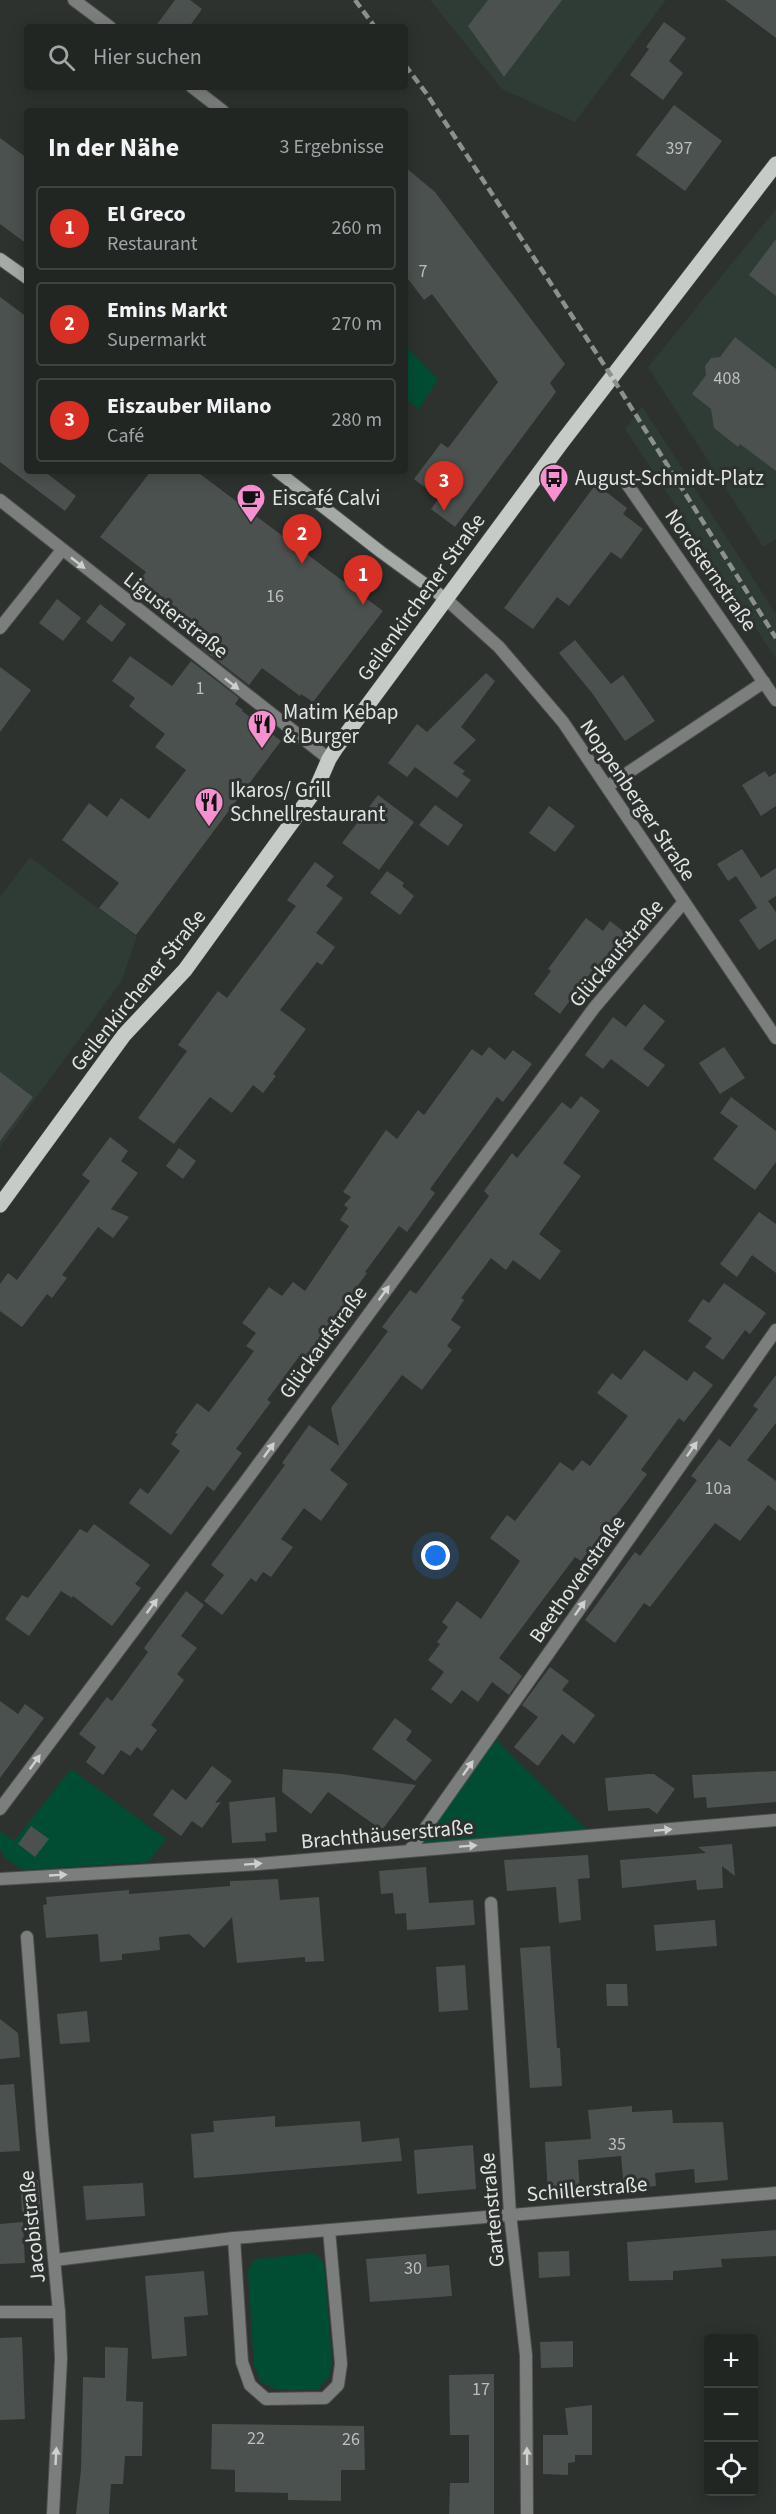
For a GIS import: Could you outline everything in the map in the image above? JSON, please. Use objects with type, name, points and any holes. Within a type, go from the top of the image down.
[{"type":"main road","name":"Geilenkirchener Straße","points":[[0,1205],[124,1035],[185,970],[316,789],[329,759],[561,442],[776,164]]},
{"type":"main road","points":[[0,259],[24,276]]},
{"type":"main road","points":[[281,474],[447,600]]},
{"type":"street","points":[[74,0],[106,24]]},
{"type":"street","points":[[196,90],[219,108]]},
{"type":"street","name":"Nordsternstraße","points":[[625,481],[776,700]]},
{"type":"street","name":"Ligusterstraße","points":[[0,500],[329,759]]},
{"type":"street","points":[[0,628],[62,550]]},
{"type":"street","name":"Noppenberger Straße","points":[[447,600],[499,647],[563,722],[776,1038]]},
{"type":"street","points":[[608,786],[764,682]]},
{"type":"street","name":"Glückaufstraße","points":[[0,1809],[245,1482],[594,1008],[683,903]]},
{"type":"street","name":"Beethovenstraße","points":[[410,1850],[776,1330]]},
{"type":"street","name":"Brachthäuserstraße","points":[[0,1879],[258,1864],[776,1820]]},
{"type":"street","name":"Gartenstraße","points":[[491,1904],[510,2214],[526,2355],[527,2514]]},
{"type":"street","name":"Jacobistraße","points":[[27,1937],[59,2312],[61,2359],[53,2514]]},
{"type":"street","name":"Schillerstraße","points":[[55,2260],[234,2238],[776,2193]]},
{"type":"street","points":[[234,2238],[242,2362],[250,2385],[266,2399],[325,2398],[338,2385],[341,2364],[329,2230]]},
{"type":"street","points":[[0,2312],[59,2312]]},
{"type":"shaded area","points":[[430,0],[666,0],[575,122],[502,89]]},
{"type":"shaded area","points":[[776,209],[776,539],[763,547],[648,367]]},
{"type":"shaded area","points":[[642,406],[776,614],[776,659],[625,429]]},
{"type":"shaded area","points":[[30,857],[137,937],[121,982],[0,1147],[0,897]]},
{"type":"green space","points":[[408,348],[438,379],[419,409],[408,401]]},
{"type":"green space","points":[[493,1737],[587,1830],[417,1846]]},
{"type":"green space","points":[[71,1769],[166,1839],[148,1862],[24,1870],[6,1859],[0,1849],[0,1831],[14,1841]]},
{"type":"green space","points":[[313,2253],[324,2262],[332,2362],[329,2377],[317,2390],[277,2390],[261,2382],[254,2366],[248,2270],[255,2259]]},
{"type":"building","points":[[175,0],[190,0],[202,9],[191,24],[157,24]]},
{"type":"building","points":[[488,0],[562,0],[504,77],[468,26]]},
{"type":"building","points":[[725,0],[776,0],[776,38]]},
{"type":"building","points":[[664,22],[686,38],[669,61],[683,73],[663,100],[630,75],[649,49],[646,47]]},
{"type":"building","points":[[674,105],[722,141],[685,191],[636,155]]},
{"type":"building","points":[[0,138],[24,156],[24,242],[0,224]]},
{"type":"building","points":[[408,170],[435,192],[565,364],[550,383],[556,392],[455,527],[431,509],[439,498],[414,479],[441,443],[448,448],[498,382],[432,294],[424,300],[408,279]]},
{"type":"building","points":[[776,239],[776,296],[749,275]]},
{"type":"building","points":[[0,297],[24,315],[24,474],[48,474],[76,496],[65,511],[0,462]]},
{"type":"building","points":[[735,337],[776,369],[776,471],[740,444],[738,447],[714,428],[711,409],[692,394],[706,375],[705,366],[711,358],[720,357]]},
{"type":"building","points":[[149,474],[200,474],[383,611],[313,702],[301,694],[300,696],[262,668],[249,685],[201,648],[205,642],[133,588],[146,572],[100,537]]},
{"type":"building","points":[[596,484],[627,508],[623,514],[643,529],[621,559],[611,552],[569,606],[557,597],[533,629],[504,608]]},
{"type":"building","points":[[57,599],[81,618],[63,641],[39,623]]},
{"type":"building","points":[[100,604],[126,624],[112,642],[86,622]]},
{"type":"building","points":[[575,640],[611,684],[623,675],[655,721],[625,741],[592,693],[559,653]]},
{"type":"building","points":[[130,656],[172,686],[191,661],[239,698],[235,704],[281,741],[136,935],[99,908],[119,883],[62,840],[89,803],[107,817],[121,798],[149,819],[186,770],[155,747],[165,734],[129,706],[135,698],[112,681]]},
{"type":"building","points":[[0,667],[31,690],[0,732]]},
{"type":"building","points":[[486,673],[495,681],[461,727],[476,740],[453,763],[465,771],[462,774],[471,780],[457,798],[415,767],[407,777],[388,763],[417,724],[427,732]]},
{"type":"building","points":[[765,771],[769,777],[776,773],[776,806],[761,816],[742,785]]},
{"type":"building","points":[[378,795],[414,822],[379,870],[342,843]]},
{"type":"building","points":[[435,805],[463,825],[448,846],[419,825]]},
{"type":"building","points":[[549,806],[575,826],[555,852],[529,833]]},
{"type":"building","points":[[742,849],[761,878],[776,868],[776,896],[768,901],[776,912],[776,939],[759,950],[739,920],[757,908],[736,876],[728,881],[717,864]]},
{"type":"building","points":[[315,862],[334,876],[326,886],[343,898],[316,933],[335,947],[322,965],[317,962],[280,1010],[306,1029],[273,1074],[276,1076],[263,1093],[253,1085],[232,1113],[210,1097],[174,1144],[138,1118],[187,1051],[178,1045],[218,991],[227,998],[296,906],[287,900]]},
{"type":"building","points":[[387,871],[404,883],[402,886],[414,896],[400,915],[370,893]]},
{"type":"building","points":[[586,918],[603,931],[610,921],[628,935],[600,972],[594,968],[560,1014],[534,994],[551,971],[548,969]]},
{"type":"building","points":[[644,1004],[665,1021],[643,1049],[665,1065],[648,1087],[611,1059],[603,1069],[585,1055],[613,1017],[626,1027]]},
{"type":"building","points":[[489,1047],[505,1060],[513,1050],[532,1064],[503,1102],[497,1097],[430,1189],[435,1193],[407,1232],[399,1226],[365,1272],[367,1273],[333,1319],[339,1323],[311,1361],[301,1354],[267,1400],[271,1402],[236,1449],[242,1453],[214,1491],[207,1486],[171,1535],[129,1503],[140,1488],[148,1494],[180,1451],[171,1444],[178,1434],[175,1433],[197,1403],[209,1412],[254,1351],[246,1346],[256,1333],[242,1323],[269,1287],[282,1296],[293,1282],[305,1291],[349,1226],[340,1220],[348,1208],[344,1205],[351,1197],[343,1192],[386,1130],[397,1139],[418,1110],[424,1115],[472,1049],[482,1056]]},
{"type":"building","points":[[724,1047],[745,1078],[720,1094],[699,1063]]},
{"type":"building","points":[[0,1072],[33,1097],[0,1141]]},
{"type":"building","points":[[581,1096],[600,1111],[563,1163],[581,1176],[539,1234],[561,1251],[540,1280],[513,1260],[506,1270],[491,1258],[461,1298],[464,1300],[451,1320],[461,1327],[447,1346],[452,1350],[422,1390],[402,1375],[330,1470],[348,1484],[321,1521],[304,1508],[281,1539],[293,1547],[271,1577],[263,1572],[256,1582],[251,1578],[222,1615],[204,1601],[224,1575],[211,1565],[285,1465],[282,1463],[309,1425],[339,1446],[331,1408],[388,1331],[382,1327],[410,1290],[416,1294],[489,1196],[484,1191],[512,1153],[517,1158],[562,1102],[571,1109]]},
{"type":"building","points":[[731,1097],[776,1131],[776,1162],[755,1190],[713,1159],[738,1126],[720,1113]]},
{"type":"building","points":[[110,1137],[128,1151],[121,1161],[138,1173],[111,1209],[129,1217],[113,1238],[98,1227],[62,1275],[67,1278],[52,1298],[47,1294],[22,1327],[0,1311],[0,1284],[8,1273],[17,1280],[90,1181],[82,1175]]},
{"type":"building","points":[[179,1148],[196,1161],[183,1179],[166,1166]]},
{"type":"building","points":[[759,1212],[776,1224],[776,1273],[752,1255],[737,1277],[720,1264]]},
{"type":"building","points":[[724,1283],[766,1313],[750,1334],[745,1330],[723,1360],[705,1347],[712,1338],[688,1321],[703,1299],[709,1303]]},
{"type":"building","points":[[644,1350],[687,1381],[694,1371],[713,1385],[684,1422],[679,1418],[641,1470],[647,1474],[630,1497],[581,1561],[575,1557],[499,1658],[522,1676],[509,1695],[492,1682],[478,1702],[462,1690],[451,1704],[431,1689],[444,1672],[428,1660],[440,1644],[437,1642],[448,1627],[442,1622],[457,1601],[481,1619],[520,1561],[490,1538],[507,1515],[515,1521],[560,1462],[573,1471],[582,1460],[590,1466],[628,1416],[597,1393],[612,1373],[621,1380]]},
{"type":"building","points":[[776,1375],[776,1423],[747,1460],[776,1481],[776,1511],[768,1505],[740,1541],[715,1523],[650,1607],[644,1603],[615,1643],[585,1620],[635,1552],[640,1556],[697,1480],[691,1476],[719,1439],[730,1447],[758,1409],[753,1406]]},
{"type":"building","points":[[94,1524],[150,1565],[135,1584],[141,1588],[112,1626],[73,1596],[72,1598],[61,1591],[29,1636],[5,1619],[22,1595],[28,1598],[80,1529],[87,1533]]},
{"type":"building","points":[[186,1591],[204,1605],[181,1636],[197,1648],[177,1674],[184,1680],[151,1725],[157,1730],[142,1751],[137,1747],[130,1756],[121,1750],[103,1775],[86,1762],[96,1747],[79,1734],[107,1697],[112,1701],[148,1652],[144,1648]]},
{"type":"building","points":[[550,1667],[569,1681],[562,1690],[595,1715],[574,1744],[562,1734],[538,1766],[514,1747],[538,1717],[522,1705]]},
{"type":"building","points":[[0,1701],[18,1714],[25,1704],[44,1718],[0,1778]]},
{"type":"building","points":[[395,1718],[412,1731],[406,1740],[432,1760],[415,1781],[372,1749]]},
{"type":"building","points":[[212,1766],[232,1781],[215,1803],[221,1802],[202,1828],[192,1821],[181,1836],[153,1815],[172,1789],[186,1800]]},
{"type":"building","points":[[283,1769],[341,1774],[416,1785],[382,1830],[328,1792],[311,1814],[282,1792]]},
{"type":"building","points":[[776,1771],[776,1802],[707,1808],[706,1797],[694,1798],[692,1775]]},
{"type":"building","points":[[654,1774],[675,1789],[657,1814],[649,1808],[608,1811],[605,1778]]},
{"type":"building","points":[[275,1797],[277,1832],[265,1833],[266,1841],[232,1843],[229,1802]]},
{"type":"building","points":[[31,1826],[49,1839],[35,1857],[18,1844]]},
{"type":"building","points":[[732,1844],[735,1876],[722,1866],[723,1888],[697,1890],[696,1880],[622,1888],[620,1860],[706,1853],[698,1847]]},
{"type":"building","points":[[588,1855],[590,1878],[578,1879],[581,1920],[559,1923],[556,1887],[507,1891],[504,1860]]},
{"type":"building","points":[[426,1867],[429,1903],[473,1900],[475,1925],[407,1930],[406,1913],[395,1914],[393,1893],[381,1894],[379,1871]]},
{"type":"building","points":[[278,1879],[280,1900],[319,1897],[324,1961],[305,1962],[305,1957],[237,1963],[232,1917],[204,1948],[189,1934],[159,1937],[160,1950],[122,1954],[122,1960],[100,1962],[98,1934],[46,1938],[43,1905],[47,1904],[46,1897],[129,1890],[129,1894],[230,1886],[230,1881]]},
{"type":"building","points":[[715,1920],[717,1946],[656,1951],[654,1925]]},
{"type":"building","points":[[550,1946],[562,2086],[530,2088],[520,1948]]},
{"type":"building","points":[[465,1965],[468,2010],[439,2012],[436,1967]]},
{"type":"building","points":[[606,1984],[627,1984],[628,2006],[607,2006]]},
{"type":"building","points":[[87,2011],[90,2042],[60,2044],[57,2014]]},
{"type":"building","points":[[0,2019],[18,2033],[20,2057],[0,2059]]},
{"type":"building","points":[[14,2084],[20,2151],[0,2152],[0,2085]]},
{"type":"building","points":[[632,2106],[632,2112],[672,2110],[673,2123],[723,2122],[728,2180],[695,2183],[694,2169],[655,2173],[656,2186],[624,2189],[621,2156],[578,2160],[580,2192],[548,2194],[545,2142],[591,2139],[588,2110]]},
{"type":"building","points":[[275,2116],[275,2127],[360,2121],[362,2142],[399,2138],[402,2161],[194,2178],[191,2134],[214,2132],[213,2121]]},
{"type":"building","points":[[473,2145],[476,2189],[417,2194],[414,2150]]},
{"type":"building","points":[[38,2180],[41,2211],[22,2212],[20,2181]]},
{"type":"building","points":[[143,2183],[145,2216],[86,2220],[83,2186]]},
{"type":"building","points":[[23,2222],[25,2263],[0,2264],[0,2224]]},
{"type":"building","points":[[776,2230],[776,2256],[721,2259],[722,2267],[673,2271],[673,2280],[629,2281],[627,2242]]},
{"type":"building","points":[[569,2251],[570,2276],[539,2278],[538,2252]]},
{"type":"building","points":[[426,2254],[427,2267],[449,2265],[452,2296],[370,2302],[366,2259]]},
{"type":"building","points":[[204,2271],[208,2315],[184,2317],[187,2356],[152,2359],[145,2276]]},
{"type":"building","points":[[22,2337],[25,2419],[0,2420],[0,2338]]},
{"type":"building","points":[[573,2341],[573,2367],[541,2368],[540,2342]]},
{"type":"building","points":[[105,2347],[128,2348],[126,2401],[143,2402],[142,2456],[125,2456],[123,2484],[111,2484],[109,2514],[76,2514],[81,2470],[83,2377],[105,2378]]},
{"type":"building","points":[[494,2374],[494,2514],[449,2514],[450,2483],[469,2483],[469,2435],[450,2435],[449,2375]]},
{"type":"building","points":[[592,2405],[592,2455],[575,2455],[575,2462],[568,2463],[568,2475],[543,2474],[543,2435],[568,2435],[565,2408]]},
{"type":"building","points":[[212,2424],[364,2426],[365,2470],[341,2470],[341,2501],[288,2500],[288,2493],[235,2492],[235,2470],[211,2469]]},
{"type":"railway","points":[[355,0],[373,24]]},
{"type":"railway","points":[[408,69],[612,377],[776,638]]},
{"type":"place","name":"August-Schmidt-Platz","points":[[554,504]]},
{"type":"place","name":"Eiszauber Milano","points":[[444,511]]},
{"type":"place","name":"Eiscafé Calvi","points":[[251,524]]},
{"type":"place","name":"Emins Markt","points":[[302,564]]},
{"type":"place","name":"El Greco","points":[[363,605]]},
{"type":"place","name":"Matim Kebap & Burger","points":[[262,750]]},
{"type":"place","name":"Ikaros/ Grill Schnellrestaurant","points":[[209,828]]}]
